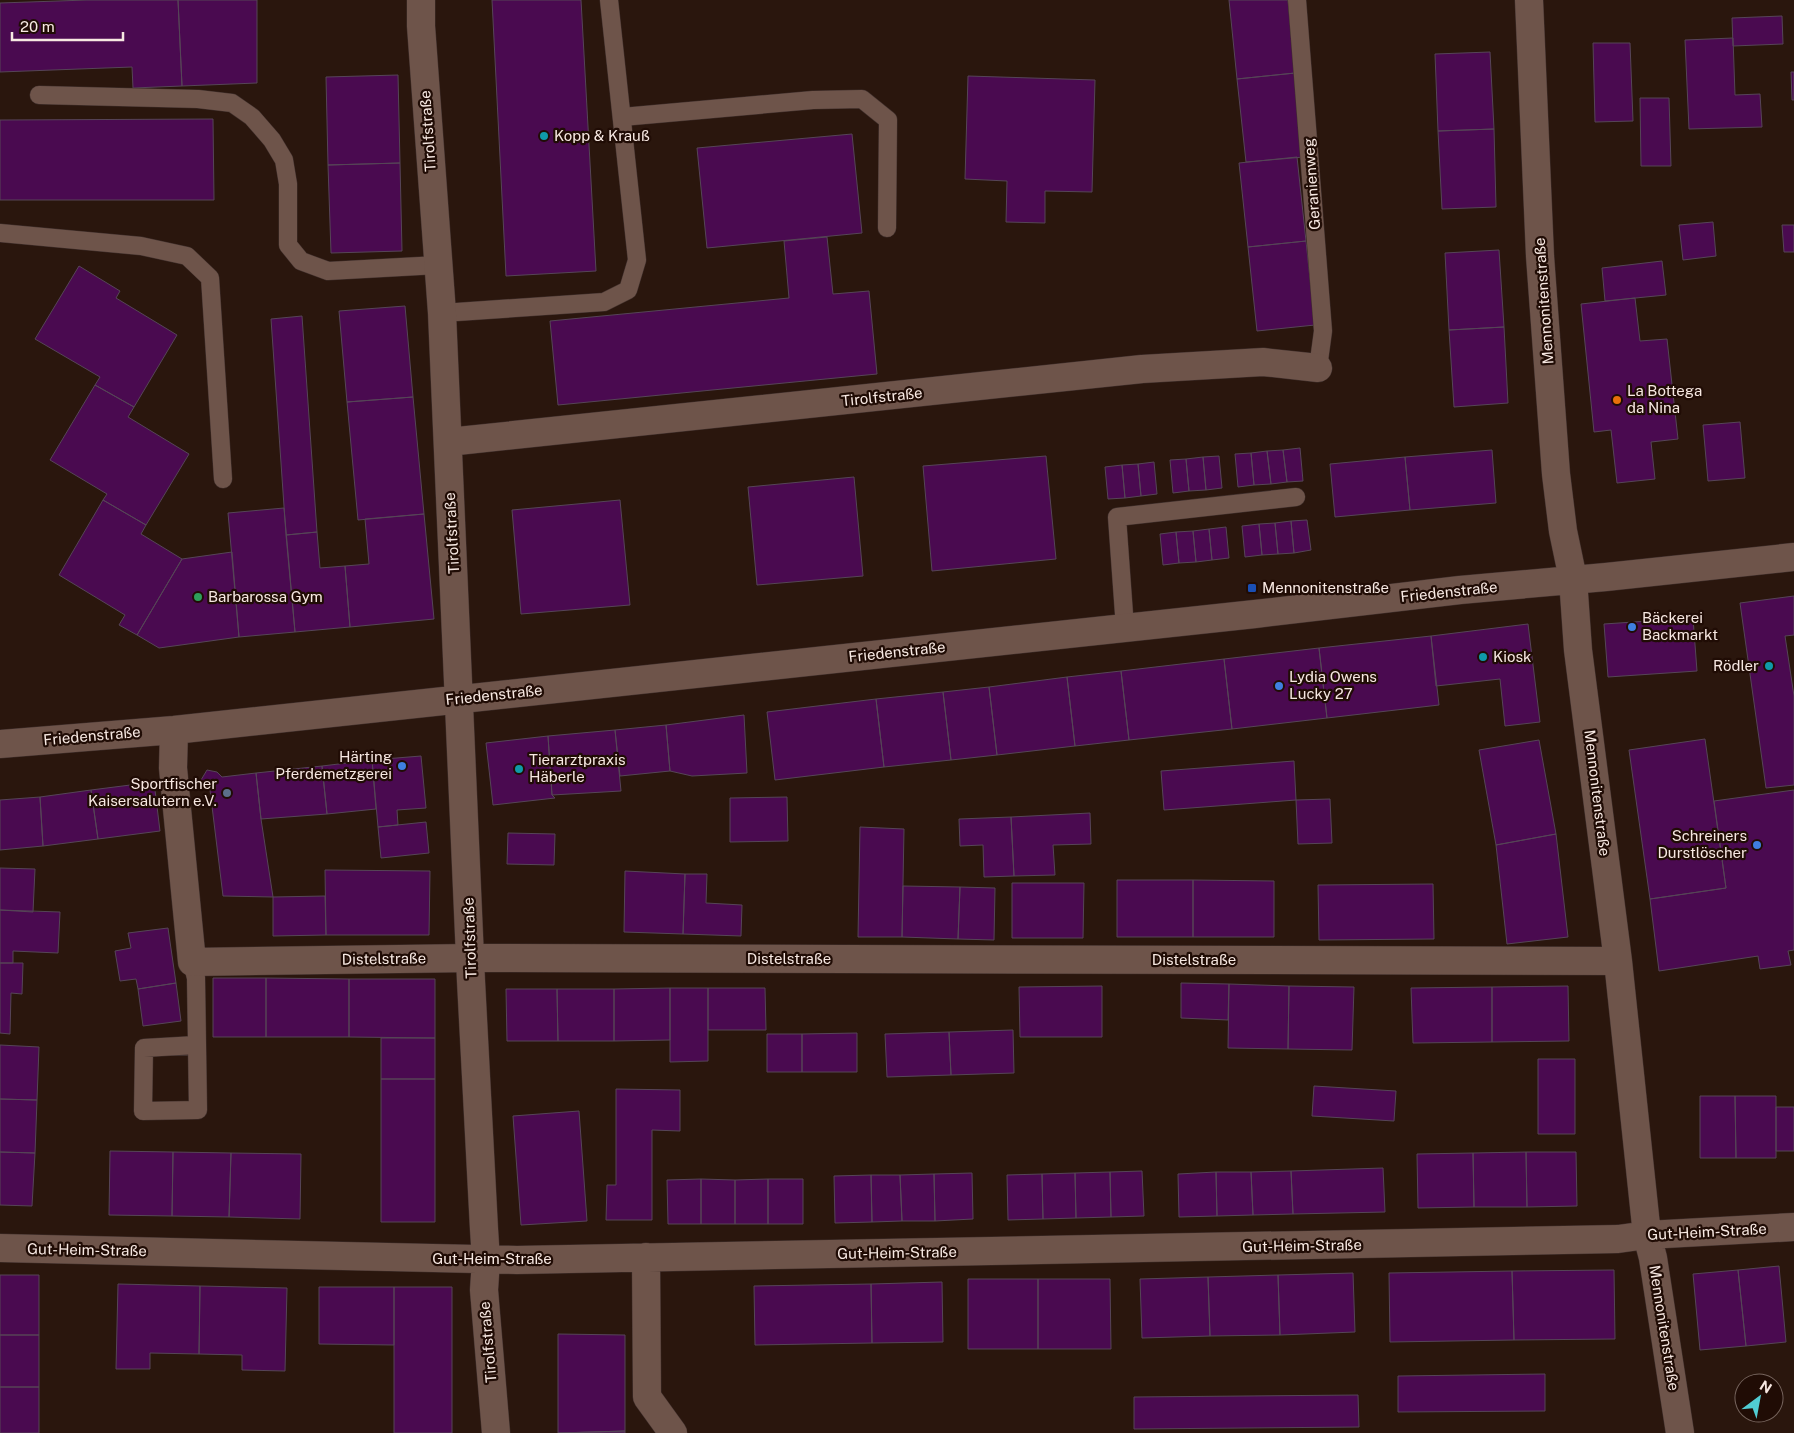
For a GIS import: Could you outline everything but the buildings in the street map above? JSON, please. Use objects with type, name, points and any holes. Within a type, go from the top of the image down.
[{"type":"street","name":"Tirolfstraße","points":[[421,0],[421,26],[442,313],[486,1260],[484,1290],[496,1433]]},
{"type":"street","name":"Mennonitenstraße","points":[[1529,0],[1540,256],[1556,474],[1563,531],[1573,579],[1578,650],[1618,961],[1647,1235],[1653,1258],[1680,1433]]},
{"type":"street","name":"Tirolfstraße","points":[[448,442],[1142,369],[1263,362],[1318,368]]},
{"type":"street","name":"Friedenstraße","points":[[0,744],[174,730],[1125,628],[1460,590],[1794,557]]},
{"type":"street","points":[[174,730],[174,768],[192,962]]},
{"type":"street","name":"Distelstraße","points":[[192,962],[471,958],[1618,961]]},
{"type":"street","name":"Gut-Heim-Straße","points":[[0,1248],[486,1260],[1083,1251],[1618,1239],[1647,1235],[1794,1227]]},
{"type":"street","points":[[646,1257],[647,1397],[674,1433]]},
{"type":"lane","points":[[442,313],[604,302],[628,290],[637,260],[609,0]]},
{"type":"lane","name":"Geranienweg","points":[[1297,0],[1323,331],[1318,368]]},
{"type":"lane","points":[[38,95],[198,99],[232,103],[252,117],[272,140],[284,160],[288,184],[288,245],[301,261],[328,271],[438,265]]},
{"type":"lane","points":[[622,117],[813,100],[862,99],[888,120],[887,228]]},
{"type":"lane","points":[[0,233],[141,246],[187,256],[210,278],[223,479]]},
{"type":"lane","points":[[1125,628],[1117,517],[1296,497]]},
{"type":"lane","points":[[192,962],[196,978],[198,1110],[142,1110],[144,1048],[196,1045]]},
{"type":"place","name":"Kopp & Krauß","points":[[544,136]]},
{"type":"place","name":"La Bottega da Nina","points":[[1617,400]]},
{"type":"place","name":"Mennonitenstraße","points":[[1252,588]]},
{"type":"place","name":"Barbarossa Gym","points":[[198,597]]},
{"type":"place","name":"Bäckerei Backmarkt","points":[[1632,627]]},
{"type":"place","name":"Kiosk","points":[[1483,657]]},
{"type":"place","name":"Rödler","points":[[1769,666]]},
{"type":"place","name":"Lydia Owens Lucky 27","points":[[1279,686]]},
{"type":"place","name":"Härting Pferdemetzgerei","points":[[402,766]]},
{"type":"place","name":"Tierarztpraxis Häberle","points":[[519,769]]},
{"type":"place","name":"Sportfischer Kaisersalutern e.V.","points":[[227,793]]},
{"type":"place","name":"Schreiners Durstlöscher","points":[[1757,845]]}]
